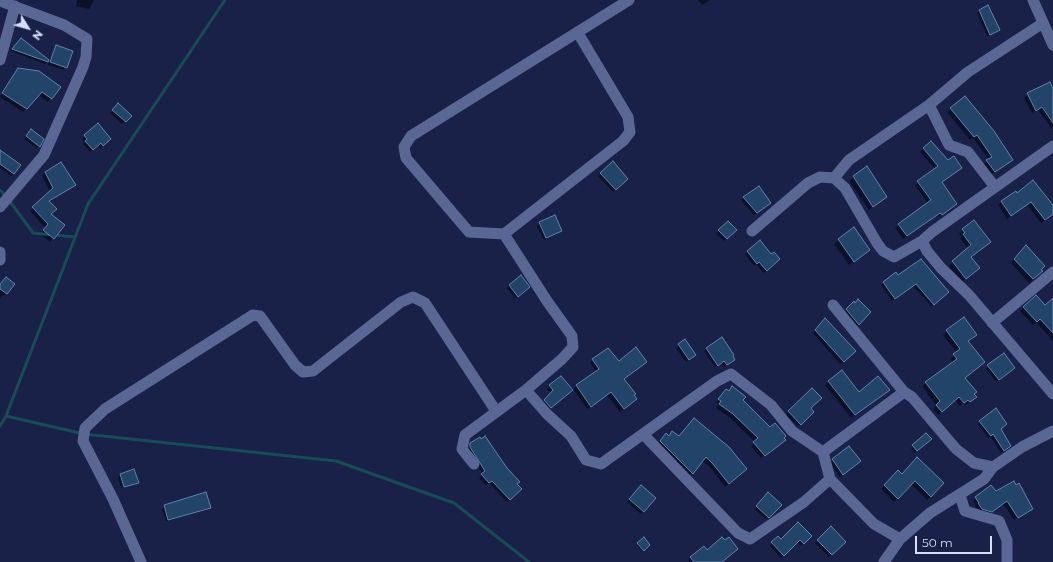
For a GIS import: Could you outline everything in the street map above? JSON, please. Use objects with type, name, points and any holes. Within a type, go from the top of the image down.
[{"type":"street","points":[[578,33],[628,117],[630,132],[623,141],[504,234],[469,232],[406,158],[404,147],[411,136],[578,33],[628,0]]},
{"type":"street","points":[[1033,0],[1053,45]]},
{"type":"street","points":[[0,1],[64,25],[87,40],[86,57],[44,155],[0,207]]},
{"type":"street","points":[[0,60],[15,6]]},
{"type":"street","points":[[834,178],[849,160],[929,105],[968,72],[1043,23]]},
{"type":"street","points":[[929,105],[949,146],[968,152],[995,187]]},
{"type":"street","points":[[752,231],[808,184],[820,177],[834,178],[845,188],[883,251],[894,257],[922,241],[932,232],[1053,146]]},
{"type":"street","points":[[474,464],[462,449],[465,435],[526,390],[573,347],[572,336],[547,301],[504,234]]},
{"type":"street","points":[[922,241],[927,251],[941,268],[969,295],[1053,394]]},
{"type":"street","points":[[0,252],[0,260]]},
{"type":"street","points":[[992,323],[1053,272]]},
{"type":"street","points":[[141,562],[113,498],[83,441],[85,428],[105,409],[253,315],[260,316],[295,365],[303,372],[314,371],[401,302],[413,297],[425,303],[496,411]]},
{"type":"street","points":[[833,305],[904,392],[912,397],[956,449],[974,463],[992,467]]},
{"type":"street","points":[[526,390],[547,414],[571,436],[586,460],[601,464],[716,381],[731,374],[771,405],[792,431],[823,452],[830,478],[874,524],[900,539]]},
{"type":"street","points":[[823,452],[904,392]]},
{"type":"street","points":[[884,562],[900,539],[930,513],[984,479],[992,467],[1022,447],[1053,431]]},
{"type":"street","points":[[643,434],[738,533],[750,538],[804,502],[830,478]]},
{"type":"street","points":[[960,495],[965,511],[999,521],[1007,540],[1007,562]]},
{"type":"building","points":[[988,5],[1000,30],[990,35],[979,10]]},
{"type":"building","points":[[21,38],[49,60],[48,62],[12,49]]},
{"type":"building","points":[[56,45],[73,51],[67,68],[50,62]]},
{"type":"building","points":[[18,68],[39,71],[61,87],[52,99],[42,92],[27,109],[2,93]]},
{"type":"building","points":[[1050,82],[1053,89],[1053,123],[1042,107],[1036,111],[1027,93]]},
{"type":"building","points":[[965,96],[994,131],[1013,160],[995,172],[986,160],[992,157],[977,135],[974,137],[950,108]]},
{"type":"building","points":[[118,103],[132,116],[126,122],[112,110]]},
{"type":"building","points":[[98,123],[111,139],[103,146],[101,143],[93,150],[85,141],[87,139],[84,135]]},
{"type":"building","points":[[31,129],[44,139],[40,147],[26,136]]},
{"type":"building","points":[[931,141],[948,160],[954,156],[962,168],[942,182],[957,204],[942,215],[940,213],[907,236],[898,224],[931,200],[917,181],[938,166],[923,148]]},
{"type":"building","points":[[0,150],[21,165],[14,174],[0,164]]},
{"type":"building","points":[[613,161],[628,179],[616,190],[600,173]]},
{"type":"building","points":[[61,162],[76,185],[49,201],[57,209],[51,214],[65,225],[54,239],[43,230],[48,224],[32,207],[53,188],[45,172]]},
{"type":"building","points":[[867,166],[887,197],[873,207],[853,176]]},
{"type":"building","points":[[1033,180],[1053,205],[1053,214],[1045,220],[1031,202],[1011,216],[1001,201],[1016,191],[1017,193]]},
{"type":"building","points":[[759,186],[771,203],[757,213],[743,197]]},
{"type":"building","points":[[555,215],[562,231],[546,238],[539,222]]},
{"type":"building","points":[[974,220],[991,242],[971,257],[980,268],[966,279],[952,261],[971,245],[963,234],[965,233],[962,229]]},
{"type":"building","points":[[728,221],[737,230],[727,239],[718,230]]},
{"type":"building","points":[[854,227],[870,250],[854,262],[838,239]]},
{"type":"building","points":[[760,240],[771,254],[774,252],[780,259],[767,271],[759,262],[757,264],[747,251]]},
{"type":"building","points":[[1026,245],[1045,266],[1041,270],[1043,271],[1033,279],[1014,259]]},
{"type":"building","points":[[921,259],[949,292],[934,305],[916,284],[895,299],[883,282],[896,272],[898,275]]},
{"type":"building","points":[[521,275],[530,287],[518,297],[509,285]]},
{"type":"building","points":[[6,277],[15,284],[7,294],[0,289],[0,284]]},
{"type":"building","points":[[1036,295],[1045,305],[1053,298],[1053,333],[1040,319],[1037,322],[1023,307]]},
{"type":"building","points":[[858,299],[871,312],[859,325],[846,309]]},
{"type":"building","points":[[964,317],[977,335],[968,341],[985,362],[965,378],[977,392],[974,394],[977,397],[970,402],[968,400],[964,403],[959,397],[942,412],[936,405],[940,401],[925,382],[957,359],[953,354],[960,349],[946,330]]},
{"type":"building","points":[[825,318],[856,351],[844,362],[815,330]]},
{"type":"building","points":[[722,337],[734,355],[735,360],[727,365],[724,361],[718,366],[706,348]]},
{"type":"building","points":[[685,339],[696,355],[689,360],[678,344]]},
{"type":"building","points":[[636,347],[647,362],[624,379],[636,394],[634,395],[637,399],[624,409],[611,392],[591,407],[576,385],[599,369],[592,359],[608,348],[619,361]]},
{"type":"building","points":[[1004,353],[1015,368],[999,380],[987,365]]},
{"type":"building","points":[[842,370],[859,392],[878,376],[890,390],[855,415],[828,381]]},
{"type":"building","points":[[561,376],[573,390],[551,408],[544,400],[553,390],[549,385]]},
{"type":"building","points":[[732,386],[746,397],[743,400],[770,427],[775,423],[786,436],[784,438],[786,440],[765,456],[753,442],[758,438],[733,414],[719,404],[721,401],[718,399],[726,389],[729,391]]},
{"type":"building","points":[[812,388],[822,398],[811,408],[814,412],[801,425],[788,411]]},
{"type":"building","points":[[996,408],[1007,424],[1001,429],[1011,446],[1004,451],[993,434],[991,436],[979,421]]},
{"type":"building","points":[[694,418],[729,447],[747,469],[729,484],[706,457],[693,474],[660,441],[666,433],[669,436],[672,431],[679,436]]},
{"type":"building","points":[[926,433],[932,439],[917,451],[912,445]]},
{"type":"building","points":[[485,436],[507,468],[520,482],[517,484],[522,489],[510,500],[492,481],[489,483],[481,474],[485,471],[470,447],[470,443],[480,437],[481,439]]},
{"type":"building","points":[[849,446],[861,461],[843,475],[832,459]]},
{"type":"building","points":[[917,457],[944,483],[931,497],[915,481],[898,499],[884,485],[898,470],[902,474]]},
{"type":"building","points":[[134,469],[139,483],[124,487],[120,474]]},
{"type":"building","points":[[1014,481],[1016,485],[1019,483],[1033,509],[1018,518],[1007,501],[992,512],[982,509],[975,497],[991,485],[996,491]]},
{"type":"building","points":[[641,485],[656,498],[644,512],[629,499]]},
{"type":"building","points":[[206,492],[211,508],[168,520],[164,505]]},
{"type":"building","points":[[768,492],[782,505],[769,518],[756,506]]},
{"type":"building","points":[[798,522],[812,536],[804,544],[800,540],[784,556],[771,542],[778,536],[781,539]]},
{"type":"building","points":[[831,526],[846,542],[832,555],[817,540]]},
{"type":"building","points":[[644,537],[650,545],[644,551],[637,543]]},
{"type":"building","points":[[722,537],[725,540],[729,537],[738,549],[722,562],[694,562],[690,557],[704,546],[707,550]]},
{"type":"waterway","points":[[0,426],[6,416],[88,204],[225,0]]},
{"type":"waterway","points":[[0,190],[6,196]]},
{"type":"waterway","points":[[9,200],[33,233],[75,237]]},
{"type":"waterway","points":[[6,416],[84,434],[336,461],[454,503],[529,562]]}]
